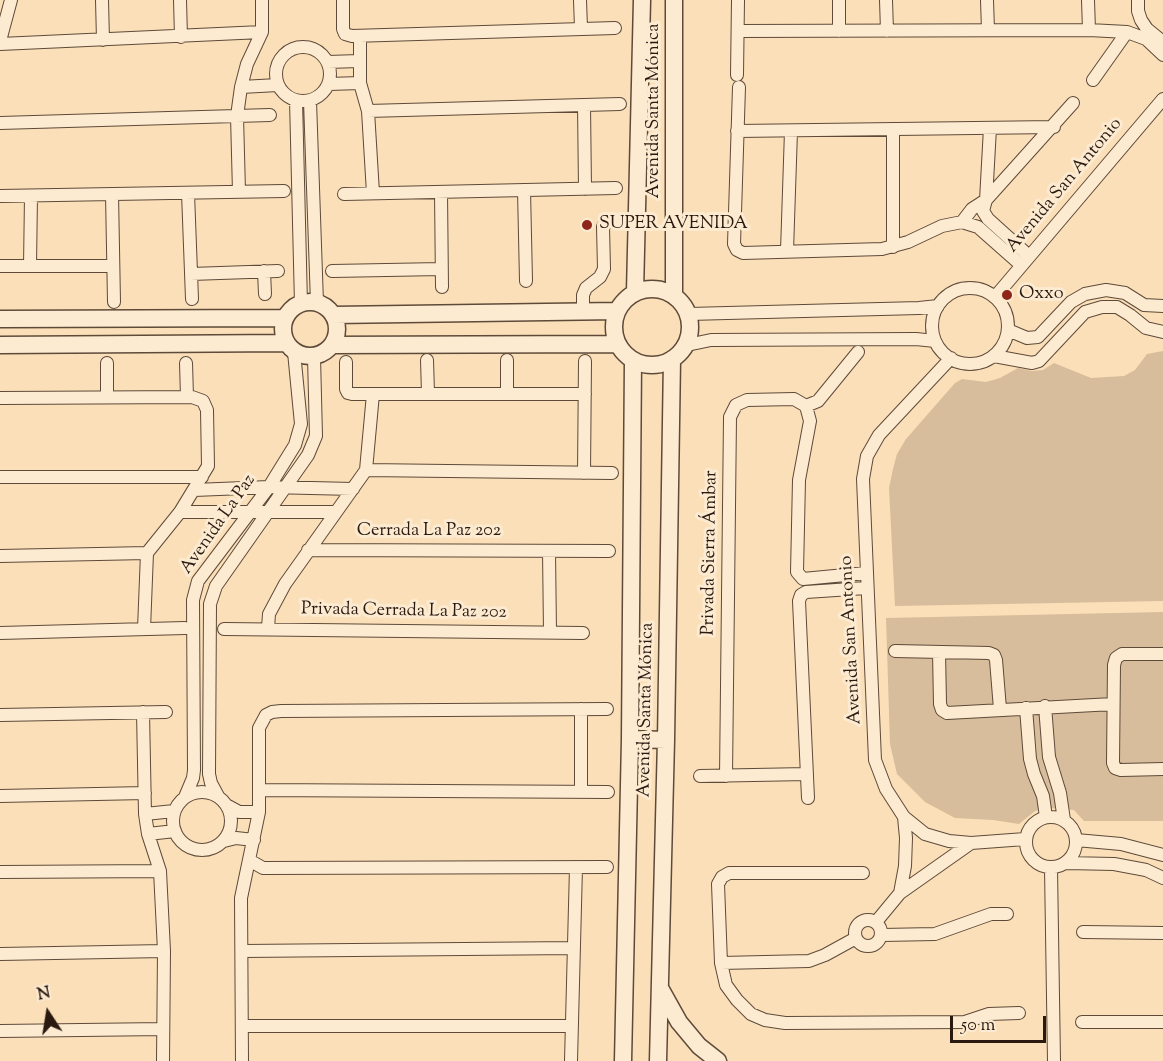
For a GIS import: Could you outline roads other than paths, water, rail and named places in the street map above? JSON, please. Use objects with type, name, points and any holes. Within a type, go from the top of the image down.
[{"type":"street","points":[[11,0],[0,43],[262,32]]},
{"type":"street","points":[[102,0],[103,40]]},
{"type":"street","points":[[180,0],[181,37]]},
{"type":"street","points":[[239,192],[237,116],[247,64],[262,32],[262,0]]},
{"type":"street","points":[[343,0],[345,34],[360,36],[615,27]]},
{"type":"street","points":[[580,0],[581,28]]},
{"type":"street","name":"Avenida Santa Mónica","points":[[635,292],[642,0]]},
{"type":"street","name":"Avenida Santa Mónica","points":[[674,0],[674,294]]},
{"type":"street","points":[[738,0],[734,244],[737,250],[743,253],[892,247],[942,226],[962,222],[978,227],[1025,261]]},
{"type":"street","points":[[839,0],[839,31]]},
{"type":"street","points":[[886,0],[886,30]]},
{"type":"street","points":[[987,0],[988,30]]},
{"type":"street","points":[[1088,0],[1089,30]]},
{"type":"street","points":[[1138,0],[1141,20],[1147,29],[1163,42]]},
{"type":"street","points":[[738,31],[1089,30],[1128,32],[1146,39],[1163,55]]},
{"type":"street","points":[[1093,80],[1128,32]]},
{"type":"street","points":[[360,36],[360,83],[368,111],[373,193]]},
{"type":"street","points":[[297,47],[310,47],[319,51],[328,62],[331,68],[329,84],[324,92],[310,100],[296,100],[287,96],[278,85],[276,75],[278,63],[289,50],[297,47]]},
{"type":"street","points":[[328,62],[359,61]]},
{"type":"street","points":[[329,84],[360,83]]},
{"type":"street","points":[[241,87],[278,85]]},
{"type":"street","name":"Avenida San Antonio","points":[[995,297],[1163,99]]},
{"type":"street","points":[[296,100],[309,303]]},
{"type":"street","points":[[309,303],[310,100]]},
{"type":"street","points":[[962,222],[972,209],[986,200],[1074,103]]},
{"type":"street","points":[[368,111],[620,104]]},
{"type":"street","points":[[584,105],[585,189]]},
{"type":"street","points":[[0,123],[270,115]]},
{"type":"street","points":[[737,131],[1054,126]]},
{"type":"street","points":[[990,128],[986,200],[983,211],[1025,261]]},
{"type":"street","points":[[892,247],[893,129]]},
{"type":"street","points":[[787,251],[791,131]]},
{"type":"street","points":[[344,194],[616,188]]},
{"type":"street","points":[[524,190],[526,281]]},
{"type":"street","points":[[0,196],[284,191]]},
{"type":"street","points":[[441,192],[442,287]]},
{"type":"street","points":[[188,193],[192,299]]},
{"type":"street","points":[[112,194],[114,302]]},
{"type":"street","points":[[30,266],[32,196]]},
{"type":"street","points":[[583,311],[583,295],[586,288],[600,277],[604,269],[603,227],[605,223],[637,221]]},
{"type":"street","points":[[0,266],[113,266]]},
{"type":"street","points":[[332,271],[441,269]]},
{"type":"street","points":[[264,271],[265,294]]},
{"type":"street","points":[[191,274],[278,271]]},
{"type":"street","points":[[648,288],[662,289],[674,294],[689,314],[691,332],[687,345],[680,354],[672,359],[651,365],[633,360],[618,344],[614,324],[617,311],[624,300],[635,292],[648,288]]},
{"type":"street","points":[[958,290],[978,290],[995,297],[1003,307],[1008,330],[1001,348],[994,356],[972,364],[961,363],[939,348],[935,341],[933,323],[938,306],[947,296],[958,290]]},
{"type":"street","points":[[1008,330],[1027,338],[1038,337],[1071,302],[1085,294],[1106,290],[1125,293],[1144,305],[1163,306]]},
{"type":"street","points":[[309,303],[326,306],[334,315],[338,334],[333,345],[314,357],[303,356],[290,347],[282,331],[288,312],[309,303]]},
{"type":"street","points":[[689,314],[938,306]]},
{"type":"street","points":[[994,356],[1032,363],[1039,361],[1085,312],[1102,307],[1117,308],[1146,328],[1163,332]]},
{"type":"street","points":[[334,315],[617,311]]},
{"type":"street","points":[[0,320],[285,318]]},
{"type":"street","points":[[1050,325],[1064,335]]},
{"type":"street","points":[[687,345],[711,340],[916,339],[935,341]]},
{"type":"street","points":[[333,345],[618,344]]},
{"type":"street","points":[[0,345],[290,347]]},
{"type":"street","name":"Avenida La Paz","points":[[185,797],[194,770],[193,600],[198,581],[269,487],[295,444],[301,424],[290,347]]},
{"type":"street","points":[[858,352],[818,401],[806,406],[810,421],[799,480],[797,572],[803,579],[866,573]]},
{"type":"street","name":"Avenida La Paz","points":[[219,796],[211,783],[209,774],[210,604],[216,585],[308,455],[316,436],[314,357]]},
{"type":"street","name":"Avenida San Antonio","points":[[951,358],[879,435],[867,456],[863,479],[875,760],[886,789],[904,817],[925,834],[948,841],[971,843],[1025,839]]},
{"type":"street","name":"Avenida Santa Mónica","points":[[658,1061],[672,359]]},
{"type":"street","points":[[427,360],[428,393]]},
{"type":"street","points":[[507,360],[507,392]]},
{"type":"street","name":"Avenida Santa Mónica","points":[[623,1061],[630,739],[633,360]]},
{"type":"street","points":[[584,473],[585,361]]},
{"type":"street","points":[[346,362],[348,393],[585,394]]},
{"type":"street","points":[[107,363],[107,397]]},
{"type":"street","points":[[186,363],[187,397]]},
{"type":"street","name":"Cerrada La Paz 202","points":[[268,628],[273,602],[366,470],[373,394]]},
{"type":"street","points":[[0,398],[187,397],[203,401],[207,410],[208,466],[180,512],[147,553],[144,629]]},
{"type":"street","name":"Privada Sierra Ámbar","points":[[726,776],[730,417],[736,405],[747,400],[794,399],[806,406]]},
{"type":"street","points":[[366,470],[612,473]]},
{"type":"street","points":[[0,477],[202,477]]},
{"type":"street","points":[[194,490],[269,487],[353,489]]},
{"type":"street","name":"Cerrada La Paz 202","points":[[180,512],[336,512]]},
{"type":"street","name":"Cerrada La Paz 202","points":[[309,550],[609,550]]},
{"type":"street","points":[[549,551],[550,632]]},
{"type":"street","points":[[0,556],[147,553]]},
{"type":"street","points":[[808,798],[799,602],[801,595],[806,592],[866,588]]},
{"type":"street","points":[[0,633],[184,628]]},
{"type":"street","name":"Privada Cerrada La Paz 202","points":[[224,629],[583,633]]},
{"type":"street","points":[[895,651],[989,652],[994,655],[1000,709]]},
{"type":"street","points":[[939,652],[942,710],[947,713],[1113,704]]},
{"type":"street","points":[[1163,654],[1122,654],[1116,658],[1113,704],[1113,763],[1115,768],[1163,768]]},
{"type":"street","points":[[1046,706],[1046,734],[1052,769],[1060,793],[1064,820],[1074,832],[1076,840],[1074,853],[1066,862],[1052,868],[1044,867],[1032,860],[1027,854],[1025,839],[1030,827],[1034,822],[1046,817],[1064,820]]},
{"type":"street","points":[[1026,708],[1034,774],[1043,796],[1046,817]]},
{"type":"street","points":[[581,709],[581,792]]},
{"type":"street","points":[[243,1061],[241,898],[259,812],[259,728],[266,715],[272,712],[606,709]]},
{"type":"street","points":[[143,712],[145,814],[148,834],[160,871],[164,951],[163,1061]]},
{"type":"street","points":[[0,715],[166,712]]},
{"type":"street","points":[[630,739],[666,740]]},
{"type":"street","points":[[1034,774],[1052,769]]},
{"type":"street","points":[[700,776],[807,774]]},
{"type":"street","points":[[260,790],[608,792]]},
{"type":"street","points":[[254,840],[236,838],[224,841],[216,847],[197,850],[179,840],[175,831],[174,811],[185,797],[194,793],[209,792],[219,796],[228,806],[239,812],[259,812]]},
{"type":"street","points":[[0,796],[145,793]]},
{"type":"street","points":[[224,841],[232,824],[228,806]]},
{"type":"street","points":[[145,814],[174,811]]},
{"type":"street","points":[[900,893],[905,866],[904,817]]},
{"type":"street","points":[[148,834],[175,831]]},
{"type":"street","points":[[1076,840],[1121,844],[1163,855]]},
{"type":"street","points":[[876,922],[900,893],[971,843]]},
{"type":"street","points":[[249,860],[263,868],[607,867]]},
{"type":"street","points":[[1066,862],[1114,864],[1146,870],[1163,878]]},
{"type":"street","points":[[571,1061],[576,867]]},
{"type":"street","points":[[1052,868],[1054,1061]]},
{"type":"street","points":[[0,872],[160,871]]},
{"type":"street","points":[[863,873],[729,873],[722,877],[718,884],[721,963],[726,985],[751,1014],[765,1020],[785,1023],[965,1022],[989,1014],[1019,1013]]},
{"type":"street","points":[[882,935],[935,934],[991,914],[1007,914]]},
{"type":"street","points":[[871,920],[881,928],[882,935],[877,944],[862,945],[856,938],[855,932],[860,923],[871,920]]},
{"type":"street","points":[[1083,932],[1163,933]]},
{"type":"street","points":[[721,963],[809,961],[856,938]]},
{"type":"street","points":[[243,951],[574,948]]},
{"type":"street","points":[[0,954],[164,951]]},
{"type":"street","points":[[659,987],[679,1022],[699,1046],[718,1061]]},
{"type":"street","points":[[1082,1022],[1163,1022]]},
{"type":"street","points":[[243,1026],[572,1026]]},
{"type":"street","points":[[0,1031],[163,1029]]},
{"type":"place","name":"SUPER AVENIDA","points":[[587,225]]},
{"type":"place","name":"Oxxo","points":[[1007,295]]}]
